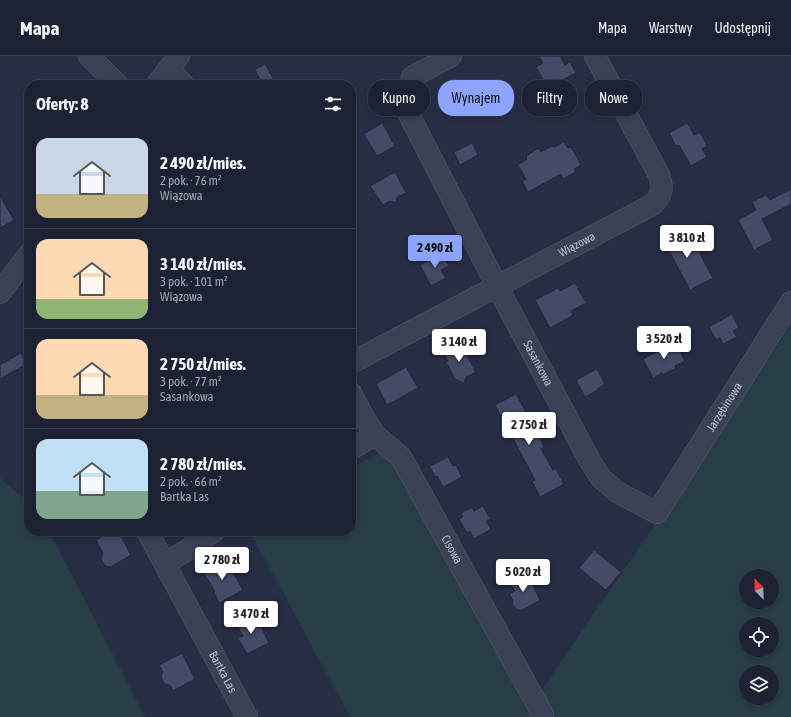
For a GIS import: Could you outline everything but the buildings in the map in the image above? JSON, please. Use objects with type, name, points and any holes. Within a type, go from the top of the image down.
[{"type":"street","points":[[89,56],[113,80]]},
{"type":"street","name":"Sasankowa","points":[[450,56],[412,77],[403,103],[497,286],[590,461],[601,478],[617,492],[657,513]]},
{"type":"street","name":"Wiązowa","points":[[356,360],[652,205],[658,199],[662,193],[662,184],[659,175],[595,56]]},
{"type":"street","points":[[160,80],[174,62],[182,80]]},
{"type":"street","points":[[4,281],[24,259]]},
{"type":"street","name":"Jarzębinowa","points":[[657,513],[791,302]]},
{"type":"street","name":"Cisowa","points":[[356,403],[375,435],[401,457],[542,715]]},
{"type":"street","points":[[356,446],[375,435]]},
{"type":"street","name":"Bartka Las","points":[[150,536],[247,717]]},
{"type":"street","points":[[164,564],[207,536]]},
{"type":"shaded area","points":[[791,326],[791,717],[350,717],[253,536],[356,536],[356,466],[385,451],[486,612],[536,698]]},
{"type":"shaded area","points":[[0,478],[24,499],[24,536],[52,536],[145,717],[0,717]]}]
